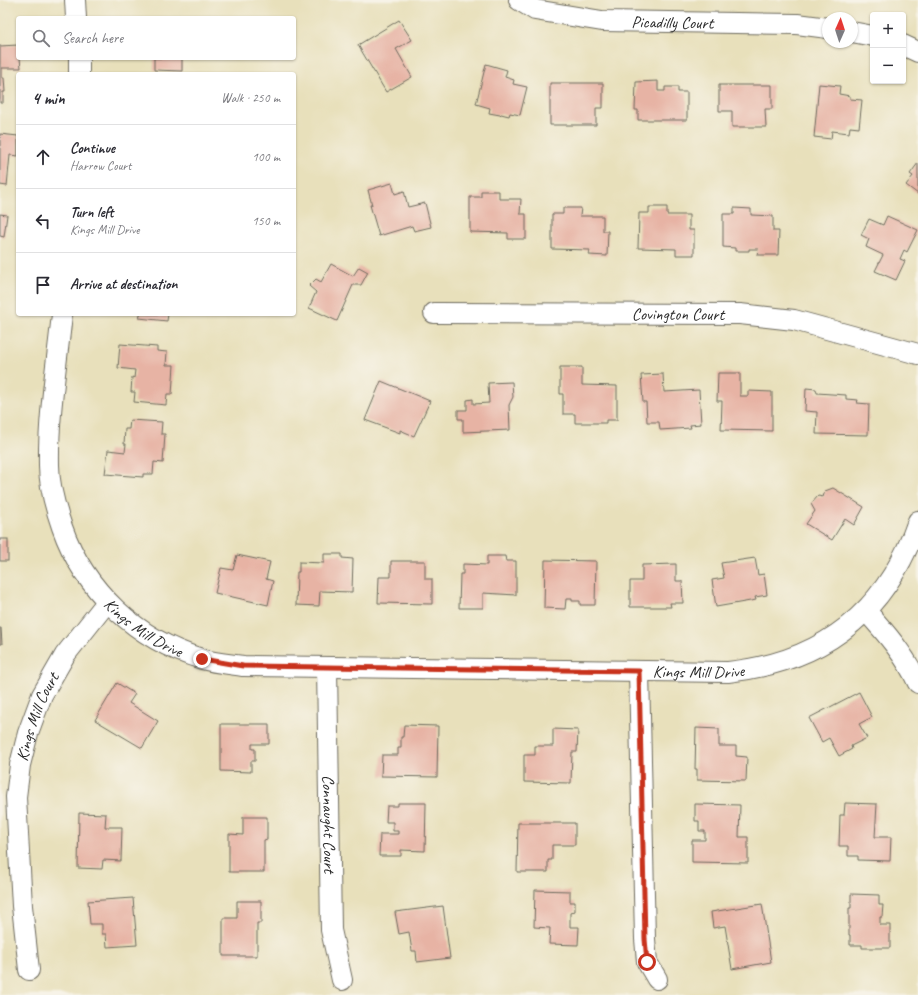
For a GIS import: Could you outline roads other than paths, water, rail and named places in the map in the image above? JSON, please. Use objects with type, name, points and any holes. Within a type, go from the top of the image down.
[{"type":"street","points":[[75,0],[76,16]]},
{"type":"street","name":"Picadilly Court","points":[[519,0],[535,10],[602,21],[797,24],[822,27]]},
{"type":"street","points":[[858,33],[870,35]]},
{"type":"street","points":[[906,46],[918,52]]},
{"type":"street","points":[[79,60],[79,72]]},
{"type":"street","name":"Covington Court","points":[[434,313],[732,314],[766,316],[794,320],[918,354]]},
{"type":"street","name":"Kings Mill Drive","points":[[62,316],[50,430],[49,466],[51,487],[56,508],[68,543],[85,574],[108,602],[126,619],[150,636],[175,649],[202,659],[243,666],[327,668],[728,672],[750,669],[770,665],[797,656],[823,643],[846,627],[866,610],[885,588],[897,570],[910,544],[918,521]]},
{"type":"street","name":"Kings Mill Court","points":[[29,970],[22,906],[16,797],[20,765],[28,733],[42,695],[65,655],[108,602]]},
{"type":"street","points":[[866,610],[890,637],[912,670],[918,683]]},
{"type":"street","name":"Connaught Court","points":[[327,668],[331,930],[342,980]]},
{"type":"street","points":[[639,671],[645,939],[647,962],[657,979]]}]
